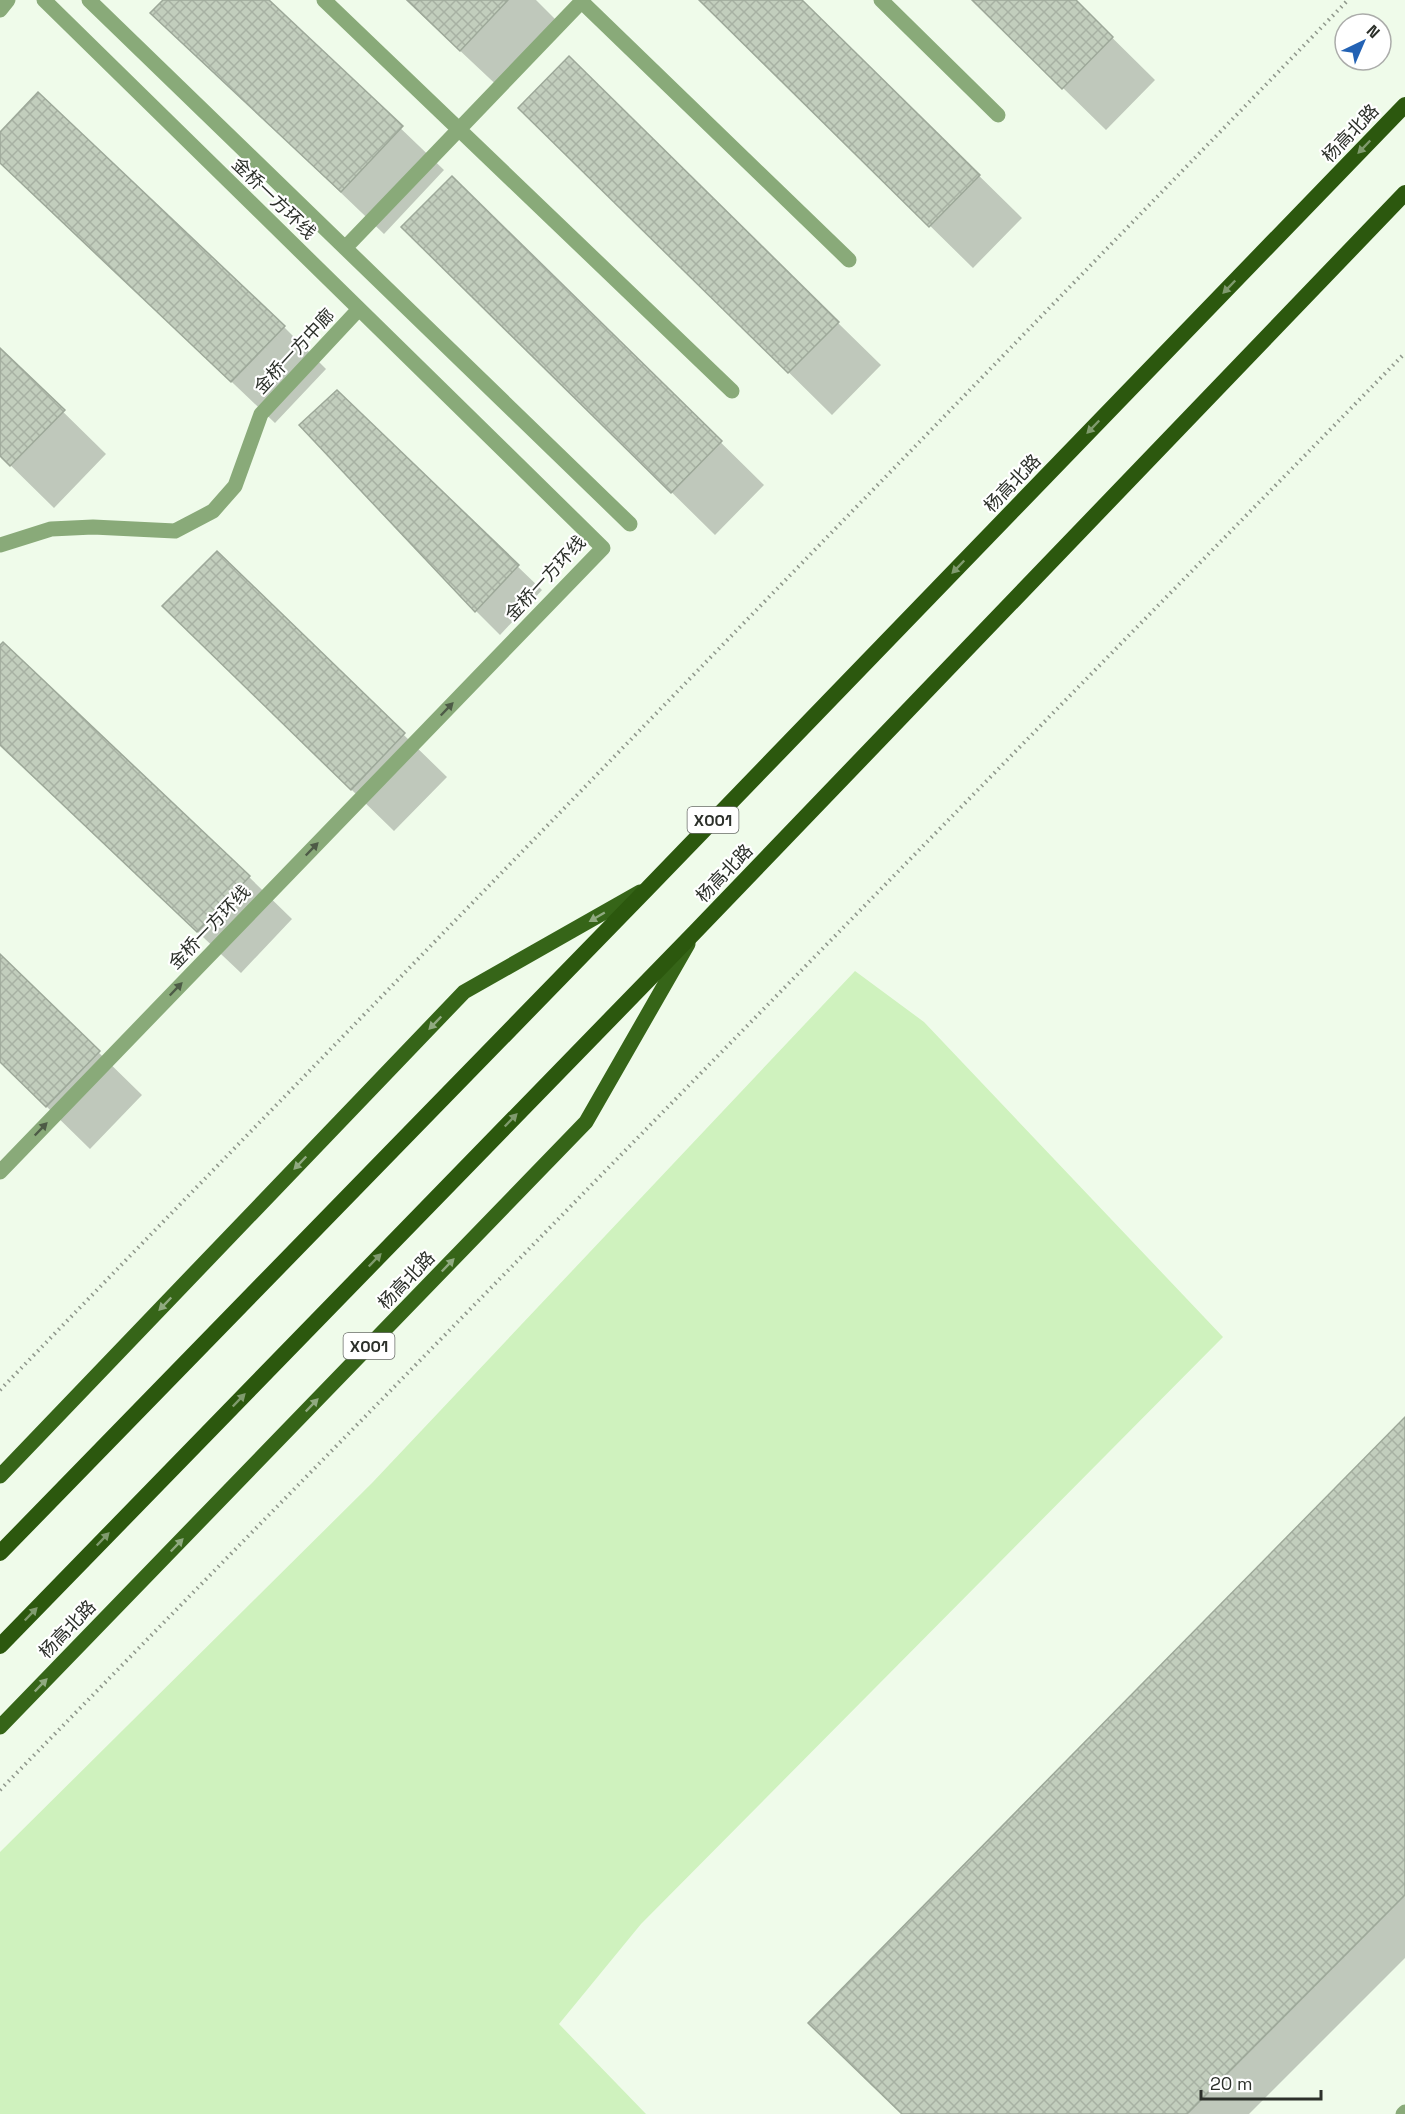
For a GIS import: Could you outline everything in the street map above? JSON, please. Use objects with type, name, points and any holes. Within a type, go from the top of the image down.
[{"type":"highway","name":"杨高北路","points":[[0,1553],[648,888],[1405,105]]},
{"type":"highway","name":"杨高北路","points":[[0,1646],[695,932],[1405,194]]},
{"type":"main road","name":"杨高北路","points":[[0,1476],[464,992],[648,888]]},
{"type":"main road","name":"杨高北路","points":[[0,1726],[586,1122],[695,932]]},
{"type":"lane","points":[[0,10],[8,0]]},
{"type":"lane","name":"金桥一方环线","points":[[0,1172],[603,548],[44,0]]},
{"type":"lane","points":[[89,0],[630,524]]},
{"type":"lane","points":[[324,0],[732,391]]},
{"type":"lane","points":[[345,248],[582,0],[849,260]]},
{"type":"lane","points":[[881,0],[998,114]]},
{"type":"lane","name":"金桥一方中廊","points":[[0,545],[51,529],[93,527],[175,531],[213,511],[235,486],[261,414],[359,309]]},
{"type":"path","points":[[0,1390],[1348,0]]},
{"type":"path","points":[[0,1790],[1405,353]]},
{"type":"green space","points":[[855,971],[924,1022],[1223,1337],[641,1924],[559,2024],[646,2114],[0,2114],[0,1852],[372,1483]]},
{"type":"building","points":[[163,0],[269,0],[403,126],[341,192],[150,13]]},
{"type":"building","points":[[407,0],[508,0],[460,51]]},
{"type":"building","points":[[699,0],[802,0],[980,175],[929,227]]},
{"type":"building","points":[[972,0],[1076,0],[1113,37],[1062,89]]},
{"type":"building","points":[[569,56],[839,322],[788,373],[518,108]]},
{"type":"building","points":[[38,92],[285,326],[231,382],[0,163],[0,132]]},
{"type":"building","points":[[452,176],[722,441],[671,493],[401,227]]},
{"type":"building","points":[[0,348],[65,410],[10,466],[0,456]]},
{"type":"building","points":[[337,390],[519,565],[475,612],[299,425]]},
{"type":"building","points":[[217,551],[405,733],[351,790],[162,606]]},
{"type":"building","points":[[3,642],[250,876],[197,932],[0,745],[0,645]]},
{"type":"building","points":[[0,954],[100,1051],[46,1107],[0,1062]]},
{"type":"building","points":[[1405,1417],[1405,1895],[1187,2114],[902,2114],[808,2023]]}]
